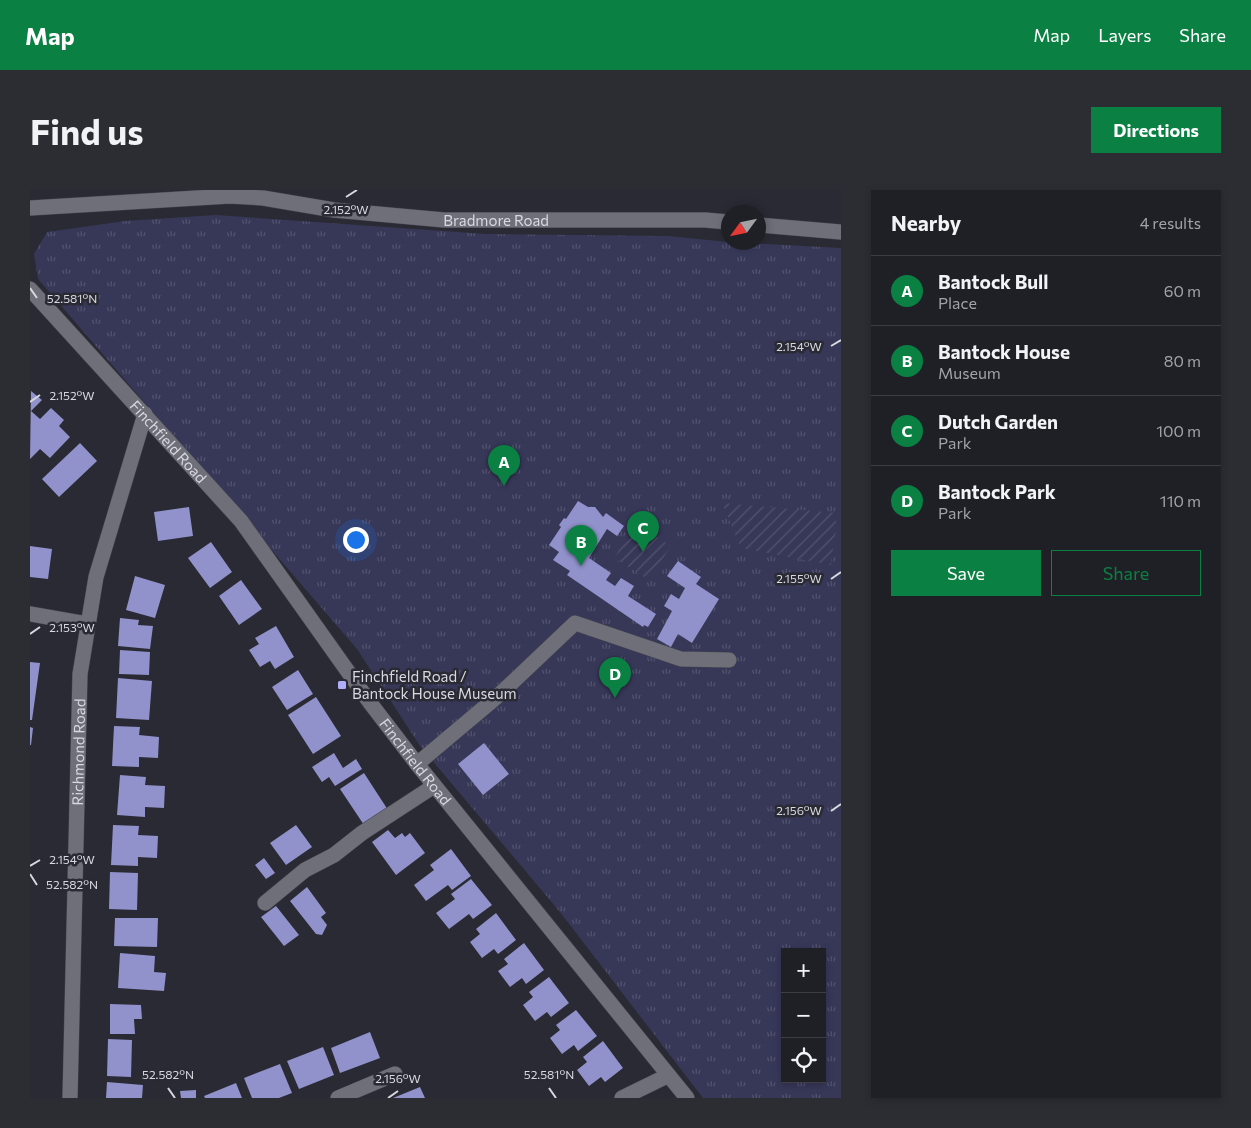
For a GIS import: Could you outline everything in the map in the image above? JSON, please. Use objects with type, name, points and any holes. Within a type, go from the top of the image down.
[{"type":"street","name":"Bradmore Road","points":[[30,208],[206,196],[265,194],[334,210],[444,220],[721,221]]},
{"type":"street","points":[[766,225],[841,232]]},
{"type":"street","name":"Finchfield Road","points":[[30,288],[241,521],[371,704],[417,764],[686,1098]]},
{"type":"street","name":"Richmond Road","points":[[70,1098],[78,715],[86,624],[96,577],[145,414]]},
{"type":"street","points":[[30,614],[86,624]]},
{"type":"street","points":[[417,764],[493,701],[575,623],[681,659],[729,660]]},
{"type":"street","points":[[265,903],[305,870],[334,855],[362,833],[434,786]]},
{"type":"street","points":[[338,1098],[395,1074]]},
{"type":"street","points":[[622,1098],[667,1076]]},
{"type":"green space","points":[[216,215],[486,234],[668,236],[721,241],[721,250],[766,250],[766,244],[841,248],[841,1098],[703,1098],[560,912],[420,746],[357,649],[38,279],[34,254],[47,232],[125,221]]},
{"type":"green space","points":[[722,503],[837,513],[831,565],[741,548]]},
{"type":"green space","points":[[636,523],[671,546],[649,580],[614,558]]},
{"type":"building","points":[[31,391],[42,400],[31,411],[40,419],[51,408],[64,420],[59,426],[70,437],[50,458],[40,449],[30,459]]},
{"type":"building","points":[[80,443],[97,461],[59,497],[42,479]]},
{"type":"building","points":[[578,501],[588,507],[595,507],[603,517],[606,513],[624,526],[617,536],[607,529],[589,558],[611,573],[606,580],[615,586],[621,578],[634,586],[628,596],[656,614],[648,627],[644,625],[643,627],[567,575],[570,571],[553,560],[559,552],[549,545],[561,527],[559,525],[564,518],[566,519]]},
{"type":"building","points":[[189,507],[193,536],[158,541],[154,512]]},
{"type":"building","points":[[211,542],[232,572],[210,588],[188,558]]},
{"type":"building","points":[[30,546],[52,549],[48,579],[30,577]]},
{"type":"building","points":[[678,561],[701,577],[696,584],[719,599],[692,643],[678,634],[671,647],[657,639],[672,611],[664,606],[671,594],[679,599],[685,588],[667,576]]},
{"type":"building","points":[[135,576],[165,585],[155,618],[126,610]]},
{"type":"building","points":[[241,580],[262,609],[239,625],[219,596]]},
{"type":"building","points":[[120,618],[139,620],[138,625],[153,626],[150,649],[118,646]]},
{"type":"building","points":[[276,626],[294,657],[275,669],[270,661],[260,667],[249,650],[259,644],[255,638]]},
{"type":"building","points":[[120,650],[150,652],[149,675],[119,674]]},
{"type":"building","points":[[30,662],[40,663],[32,720],[30,720]]},
{"type":"building","points":[[298,670],[313,694],[287,710],[272,687]]},
{"type":"building","points":[[118,678],[152,681],[149,720],[116,718]]},
{"type":"building","points":[[316,697],[341,736],[313,754],[288,715]]},
{"type":"building","points":[[114,726],[140,727],[139,735],[159,737],[158,758],[139,757],[139,767],[112,766]]},
{"type":"building","points":[[30,727],[33,728],[31,745],[30,745]]},
{"type":"building","points":[[484,743],[509,774],[483,795],[458,764]]},
{"type":"building","points":[[334,753],[343,768],[356,759],[362,769],[335,786],[329,777],[322,782],[312,767]]},
{"type":"building","points":[[364,773],[388,810],[364,825],[340,789]]},
{"type":"building","points":[[120,775],[146,777],[145,785],[165,786],[164,808],[145,807],[145,817],[117,815]]},
{"type":"building","points":[[113,825],[139,826],[138,835],[158,836],[157,858],[138,857],[138,866],[111,865]]},
{"type":"building","points":[[296,825],[312,847],[286,865],[270,843]]},
{"type":"building","points":[[388,830],[395,838],[402,833],[405,837],[410,833],[425,853],[396,875],[372,842]]},
{"type":"building","points":[[451,849],[471,876],[452,890],[448,885],[426,901],[414,885],[434,870],[430,865]]},
{"type":"building","points":[[264,858],[275,873],[266,879],[255,865]]},
{"type":"building","points":[[110,872],[138,873],[137,910],[109,909]]},
{"type":"building","points":[[471,879],[492,905],[473,919],[469,914],[449,929],[436,913],[455,899],[451,894]]},
{"type":"building","points":[[307,887],[326,913],[321,917],[327,925],[322,935],[316,934],[290,901]]},
{"type":"building","points":[[276,906],[299,935],[284,946],[261,917]]},
{"type":"building","points":[[496,913],[516,940],[498,954],[494,949],[482,958],[470,942],[480,934],[476,929]]},
{"type":"building","points":[[115,918],[158,918],[157,947],[114,946]]},
{"type":"building","points":[[524,943],[544,970],[526,984],[522,978],[510,987],[498,971],[508,964],[504,959]]},
{"type":"building","points":[[120,953],[155,956],[154,972],[166,973],[164,991],[118,988]]},
{"type":"building","points":[[549,977],[569,1003],[551,1017],[547,1012],[535,1021],[523,1005],[533,997],[529,992]]},
{"type":"building","points":[[110,1004],[141,1005],[142,1019],[134,1019],[135,1034],[110,1034]]},
{"type":"building","points":[[576,1010],[597,1036],[578,1051],[574,1045],[562,1054],[550,1038],[560,1030],[556,1025]]},
{"type":"building","points":[[370,1032],[380,1058],[340,1073],[331,1048]]},
{"type":"building","points":[[108,1039],[132,1040],[131,1077],[107,1076]]},
{"type":"building","points":[[603,1041],[623,1068],[605,1082],[601,1077],[589,1086],[577,1070],[587,1062],[583,1057]]},
{"type":"building","points":[[323,1047],[334,1075],[299,1089],[287,1061]]},
{"type":"building","points":[[280,1064],[292,1093],[279,1098],[252,1098],[244,1078]]},
{"type":"building","points":[[107,1082],[143,1085],[142,1098],[106,1098]]},
{"type":"building","points":[[236,1083],[242,1098],[205,1098],[204,1096]]},
{"type":"building","points":[[420,1087],[425,1098],[393,1098]]},
{"type":"building","points":[[196,1090],[196,1098],[181,1098],[180,1091]]},
{"type":"place","name":"Bantock Bull","points":[[504,486]]},
{"type":"place","name":"Dutch Garden","points":[[643,552]]},
{"type":"place","name":"Bantock House","points":[[581,566]]},
{"type":"place","name":"Finchfield Road / Bantock House Museum","points":[[342,685]]},
{"type":"place","name":"Bantock Park","points":[[615,698]]}]
